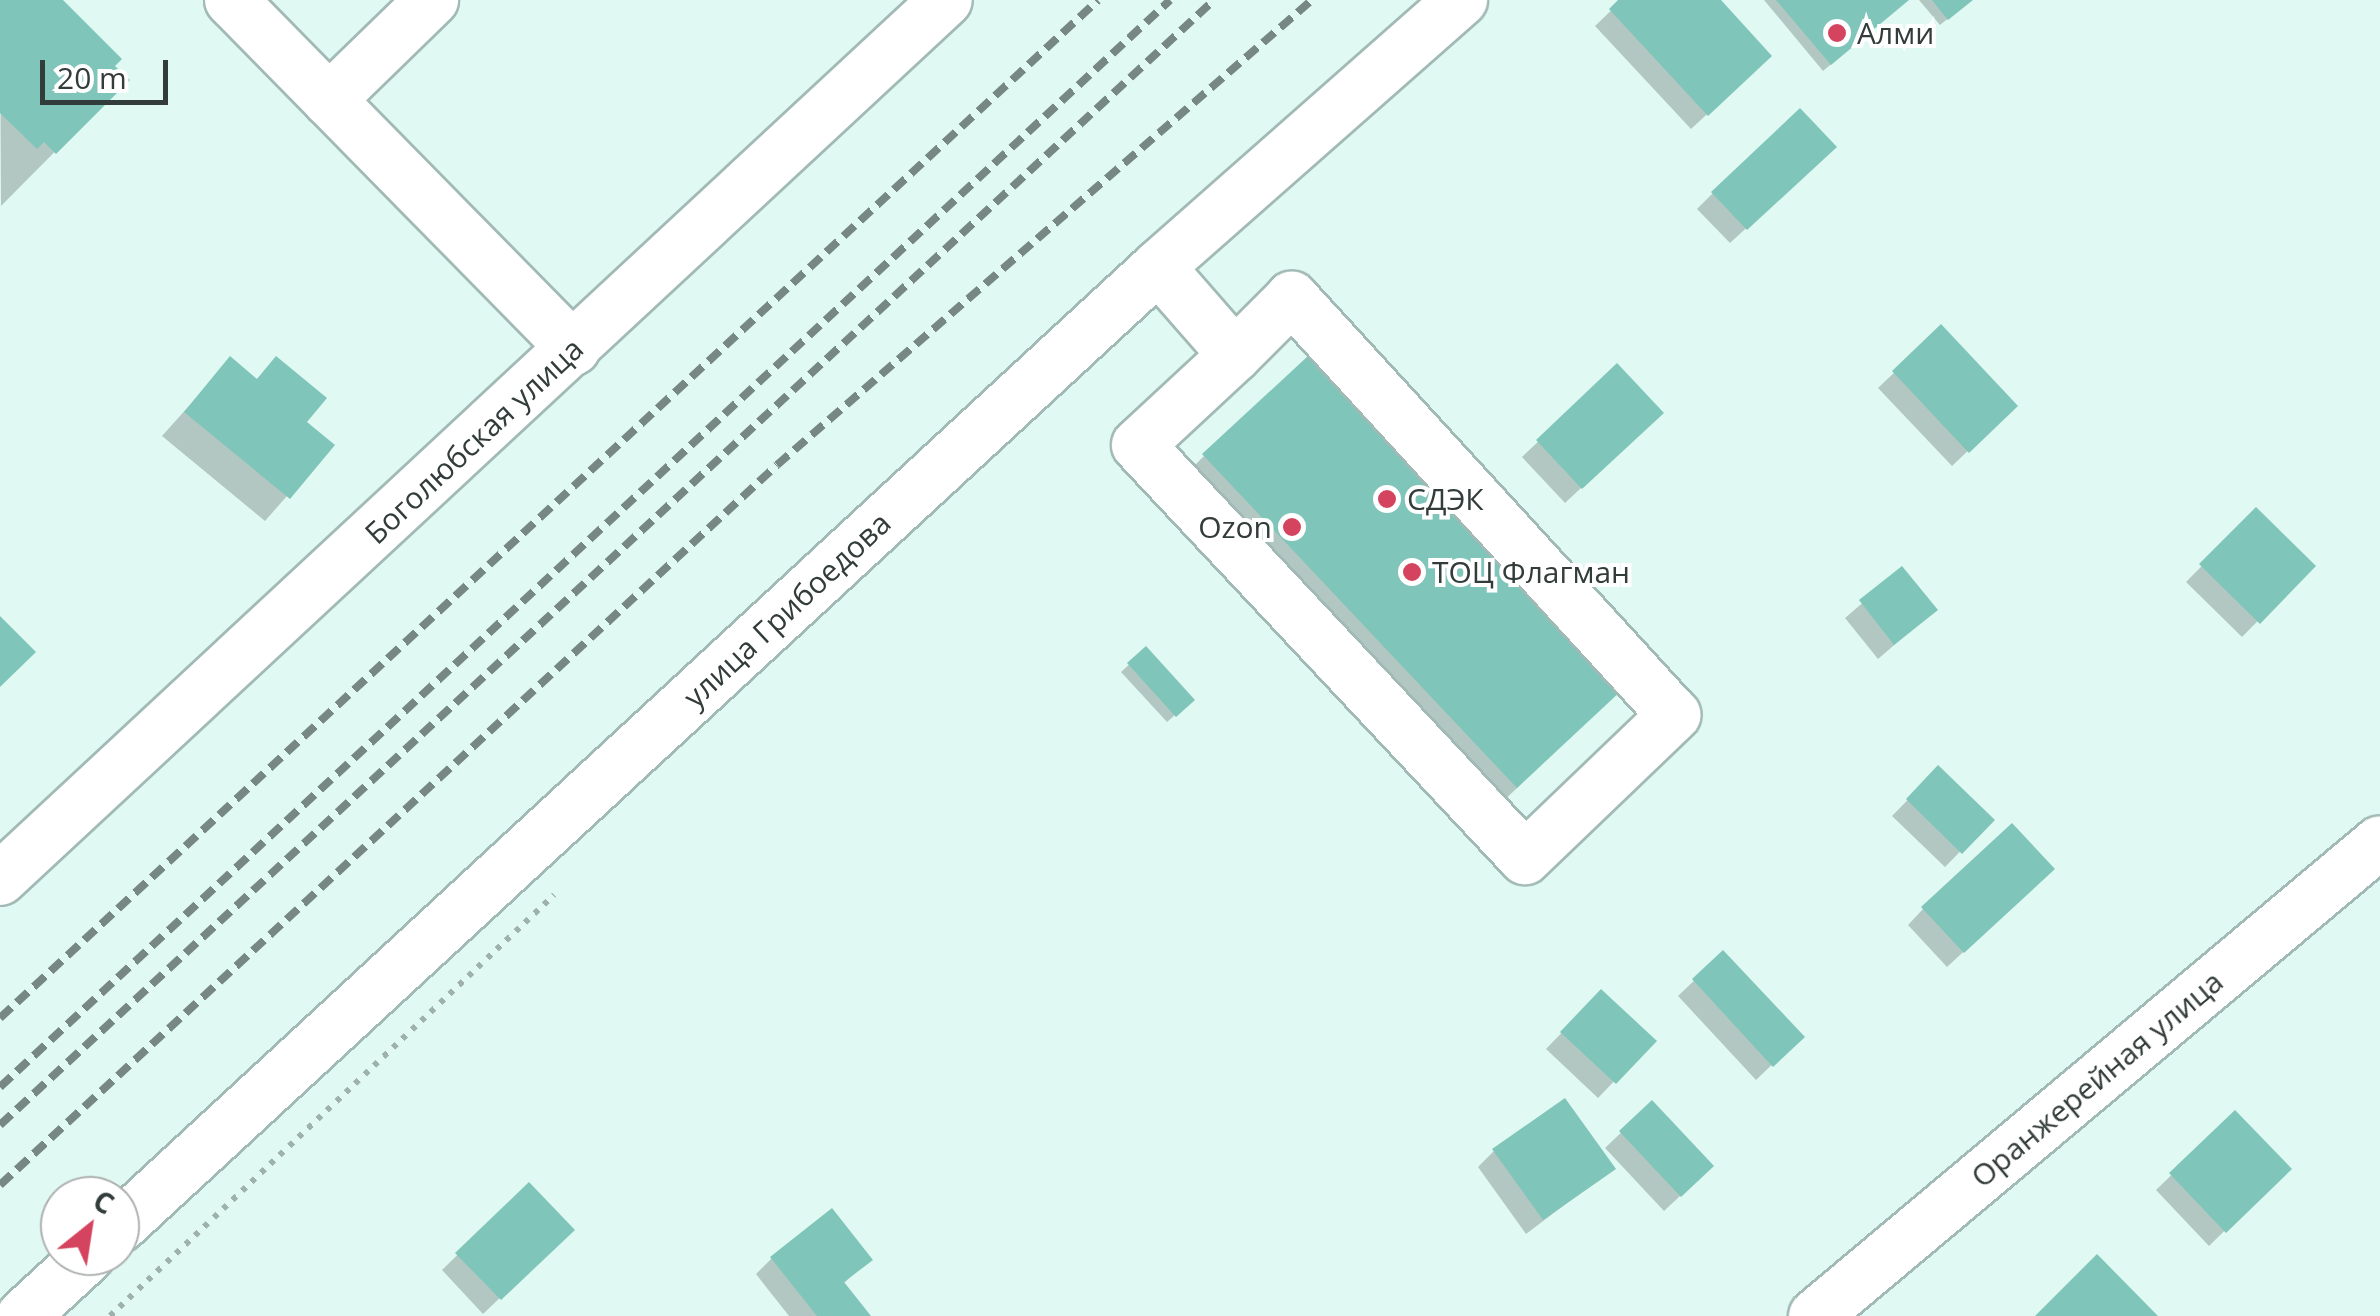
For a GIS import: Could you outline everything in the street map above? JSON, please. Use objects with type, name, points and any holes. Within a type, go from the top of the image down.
[{"type":"street","points":[[230,0],[574,348]]},
{"type":"street","points":[[330,100],[432,0]]},
{"type":"street","name":"улица Грибоедова","points":[[140,1208],[1158,267],[1461,0]]},
{"type":"street","name":"Боголюбская улица","points":[[0,879],[574,348],[914,10]]},
{"type":"street","points":[[1158,267],[1235,355]]},
{"type":"street","points":[[1292,298],[1674,715],[1525,858],[1138,445],[1235,355],[1292,298]]},
{"type":"street","name":"Оранжерейная улица","points":[[1815,1316],[2380,842]]},
{"type":"street","points":[[23,1316],[66,1276]]},
{"type":"building","points":[[0,0],[63,0],[122,59],[115,66],[130,80],[56,154],[44,142],[37,149],[0,113]]},
{"type":"building","points":[[1618,0],[1721,0],[1772,56],[1708,116],[1609,9]]},
{"type":"building","name":"Алми","points":[[1776,0],[1909,0],[1831,65]]},
{"type":"building","name":"Алми","points":[[1932,0],[1973,0],[1948,20]]},
{"type":"building","points":[[1800,108],[1837,147],[1747,230],[1711,192]]},
{"type":"building","points":[[1941,324],[2018,406],[1969,453],[1892,371]]},
{"type":"building","points":[[230,356],[257,379],[276,356],[327,398],[307,422],[335,445],[290,499],[184,412]]},
{"type":"building","name":"ТОЦ Флагман","points":[[1308,356],[1622,690],[1517,788],[1202,454]]},
{"type":"building","points":[[1617,363],[1664,413],[1582,489],[1536,440]]},
{"type":"building","points":[[2256,507],[2316,566],[2260,624],[2199,564]]},
{"type":"building","points":[[1902,566],[1938,610],[1894,645],[1859,600]]},
{"type":"building","points":[[0,616],[36,652],[0,687]]},
{"type":"building","points":[[1146,646],[1195,700],[1176,717],[1127,663]]},
{"type":"building","points":[[1938,765],[1995,820],[1962,854],[1906,799]]},
{"type":"building","points":[[2012,823],[2055,869],[1964,953],[1921,907]]},
{"type":"building","points":[[1723,950],[1805,1037],[1773,1067],[1692,979]]},
{"type":"building","points":[[1601,989],[1657,1041],[1616,1084],[1560,1032]]},
{"type":"building","points":[[1565,1098],[1616,1169],[1543,1220],[1492,1149]]},
{"type":"building","points":[[1652,1100],[1714,1166],[1681,1197],[1619,1131]]},
{"type":"building","points":[[2235,1110],[2292,1169],[2226,1233],[2169,1173]]},
{"type":"building","points":[[529,1182],[575,1230],[501,1300],[455,1253]]},
{"type":"building","points":[[832,1208],[873,1260],[844,1282],[871,1316],[817,1316],[770,1257]]},
{"type":"building","points":[[2097,1254],[2158,1316],[2035,1316]]},
{"type":"railway","points":[[0,1018],[1098,0]]},
{"type":"railway","points":[[0,1087],[1170,0]]},
{"type":"railway","points":[[0,1125],[1214,0]]},
{"type":"railway","points":[[0,1185],[777,465],[1312,0]]},
{"type":"place","name":"Алми","points":[[1837,33]]},
{"type":"place","name":"СДЭК","points":[[1387,499]]},
{"type":"place","name":"Ozon","points":[[1292,527]]},
{"type":"place","name":"ТОЦ Флагман","points":[[1412,572]]}]
